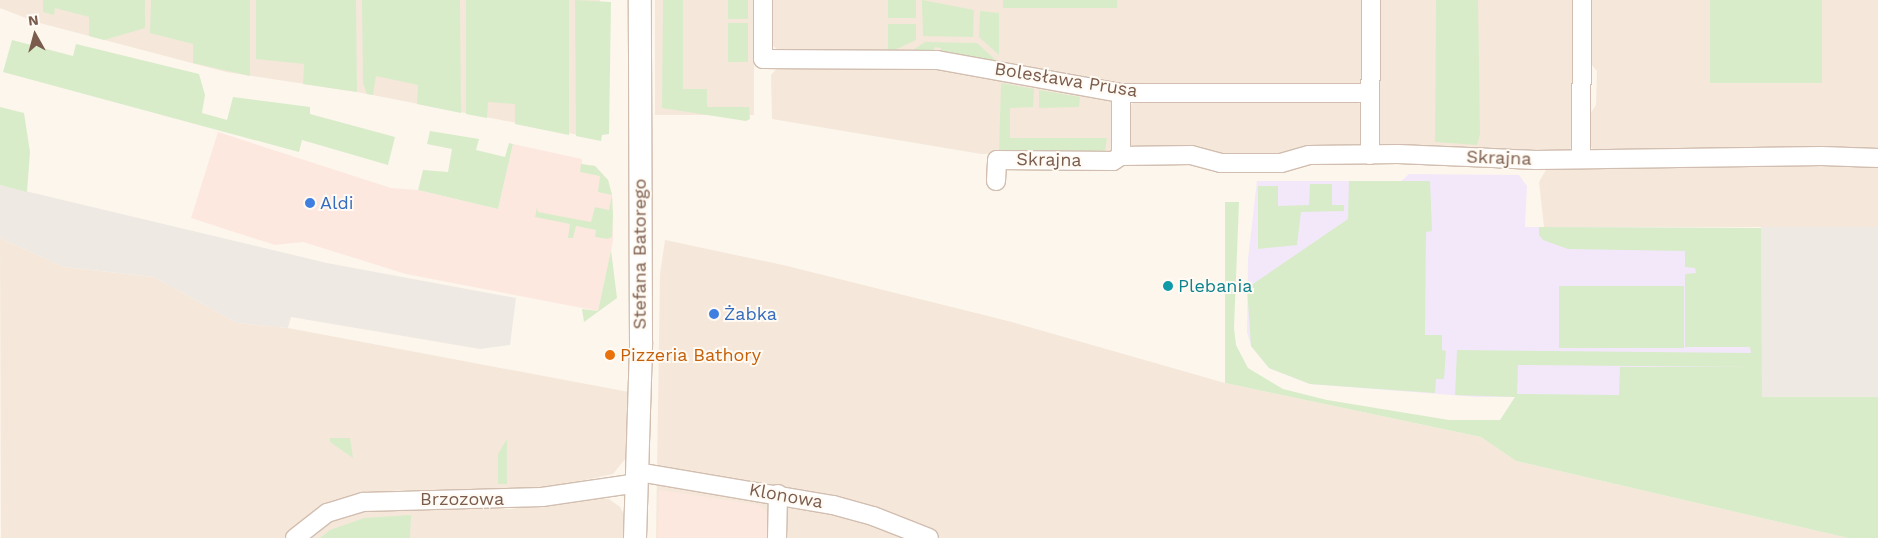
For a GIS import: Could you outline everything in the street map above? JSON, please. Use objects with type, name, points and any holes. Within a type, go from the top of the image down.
[{"type":"street","name":"Stefana Batorego","points":[[635,538],[638,478],[640,0]]},
{"type":"street","name":"Bolesława Prusa","points":[[763,0],[763,59],[937,60],[1121,93],[1370,93]]},
{"type":"street","points":[[1370,155],[1371,0]]},
{"type":"street","points":[[1581,159],[1582,0]]},
{"type":"street","points":[[1121,93],[1121,156]]},
{"type":"street","name":"Skrajna","points":[[996,181],[997,160],[1113,161],[1121,156],[1191,155],[1221,163],[1281,163],[1309,155],[1581,159],[1822,156],[1878,158]]},
{"type":"street","name":"Klonowa","points":[[638,478],[778,494],[857,510],[930,538]]},
{"type":"street","name":"Brzozowa","points":[[295,538],[327,514],[363,502],[542,497],[638,478]]},
{"type":"street","points":[[777,538],[778,494]]},
{"type":"shaded area","points":[[0,0],[600,0],[599,139],[357,92],[226,72],[36,22],[0,8]]},
{"type":"shaded area","points":[[655,0],[754,0],[754,115],[655,115]]},
{"type":"shaded area","points":[[768,0],[1363,0],[1364,79],[1357,85],[1134,86],[957,54],[779,51],[771,44]]},
{"type":"shaded area","points":[[1380,0],[1573,0],[1573,139],[1570,150],[1567,153],[1380,146]]},
{"type":"shaded area","points":[[1590,0],[1878,0],[1878,153],[1595,152],[1589,144],[1590,114],[1596,105],[1597,71],[1590,63]]},
{"type":"shaded area","points":[[778,67],[936,68],[1108,98],[1113,105],[1112,151],[981,154],[772,119],[771,75]]},
{"type":"shaded area","points":[[1358,102],[1363,107],[1360,148],[1285,158],[1223,158],[1133,148],[1129,142],[1129,107],[1133,103]]},
{"type":"shaded area","points":[[218,132],[391,188],[418,190],[498,209],[513,144],[582,159],[582,164],[595,166],[608,180],[612,195],[613,241],[598,311],[406,274],[303,242],[275,245],[191,218]]},
{"type":"shaded area","points":[[1878,163],[1878,227],[1544,227],[1539,182],[1547,168]]},
{"type":"shaded area","points":[[1409,174],[1519,175],[1527,186],[1525,227],[1761,228],[1762,397],[1477,397],[1310,384],[1269,368],[1251,346],[1247,332],[1248,259],[1257,181],[1401,181]]},
{"type":"shaded area","points":[[0,185],[327,263],[516,298],[510,345],[480,349],[291,317],[288,328],[237,323],[154,277],[64,267],[0,238]]},
{"type":"shaded area","points":[[1761,227],[1878,227],[1878,397],[1761,397]]},
{"type":"shaded area","points":[[0,238],[64,267],[154,277],[237,323],[288,328],[629,392],[626,458],[613,474],[548,488],[473,493],[402,490],[361,494],[319,508],[285,538],[1,538]]},
{"type":"shaded area","points":[[665,240],[783,265],[1008,321],[1225,383],[1481,437],[1516,461],[1848,538],[656,538],[660,274]]},
{"type":"shaded area","points":[[659,490],[759,505],[769,514],[770,538],[658,538]]},
{"type":"shaded area","points":[[595,498],[609,499],[620,507],[625,516],[625,538],[308,538],[333,521],[361,512],[399,508],[510,509]]},
{"type":"green space","points":[[43,0],[145,0],[145,28],[104,40],[89,36],[89,17],[55,8],[54,15],[43,12]]},
{"type":"green space","points":[[151,0],[250,0],[250,76],[193,63],[193,44],[150,33]]},
{"type":"green space","points":[[256,0],[356,0],[357,92],[303,84],[304,64],[256,59]]},
{"type":"green space","points":[[362,0],[460,0],[461,113],[417,104],[418,85],[376,76],[373,95],[367,94],[363,83]]},
{"type":"green space","points":[[466,0],[569,0],[569,135],[515,124],[515,104],[488,102],[487,118],[466,114]]},
{"type":"green space","points":[[575,0],[611,2],[609,134],[602,135],[601,141],[576,136]]},
{"type":"green space","points":[[663,0],[683,0],[683,89],[707,89],[707,107],[749,107],[750,119],[746,121],[662,108]]},
{"type":"green space","points":[[728,0],[748,0],[748,19],[728,19]]},
{"type":"green space","points":[[888,0],[916,0],[916,18],[888,18]]},
{"type":"green space","points":[[922,0],[974,10],[973,37],[923,36]]},
{"type":"green space","points":[[1003,0],[1117,0],[1117,8],[1003,8]]},
{"type":"green space","points":[[1436,0],[1478,0],[1480,134],[1477,145],[1435,142]]},
{"type":"green space","points":[[1710,0],[1822,0],[1822,83],[1710,83]]},
{"type":"green space","points":[[980,11],[999,13],[999,55],[979,37]]},
{"type":"green space","points":[[728,23],[748,23],[748,62],[728,62]]},
{"type":"green space","points":[[888,24],[916,24],[916,40],[888,53]]},
{"type":"green space","points":[[12,40],[73,56],[76,44],[199,74],[205,95],[202,113],[227,120],[233,97],[310,107],[310,114],[395,137],[388,165],[302,140],[299,152],[3,72]]},
{"type":"green space","points":[[925,42],[977,43],[998,62],[940,53],[941,48],[935,47],[933,53],[910,52]]},
{"type":"green space","points":[[1001,83],[1034,89],[1033,107],[1010,108],[1010,138],[1107,138],[1105,152],[999,153]]},
{"type":"green space","points":[[1039,90],[1080,97],[1079,107],[1039,108]]},
{"type":"green space","points":[[0,107],[24,113],[30,152],[27,192],[0,185]]},
{"type":"green space","points":[[430,131],[479,139],[476,150],[505,157],[509,143],[513,144],[498,209],[418,190],[423,170],[448,172],[452,149],[427,144]]},
{"type":"green space","points":[[581,164],[595,166],[608,180],[612,195],[598,192],[600,176],[580,172]]},
{"type":"green space","points":[[1349,181],[1430,181],[1432,231],[1426,232],[1425,335],[1442,335],[1442,350],[1446,351],[1444,379],[1436,379],[1435,393],[1310,384],[1269,368],[1251,346],[1247,288],[1348,219]]},
{"type":"green space","points":[[1310,184],[1332,184],[1332,205],[1344,205],[1344,211],[1301,212],[1297,245],[1258,249],[1258,186],[1278,186],[1278,206],[1309,205]]},
{"type":"green space","points":[[612,195],[612,237],[608,239],[595,237],[596,230],[576,226],[573,238],[568,238],[570,224],[535,217],[537,207],[538,212],[591,222],[595,207],[609,210]]},
{"type":"green space","points":[[1225,202],[1239,202],[1234,328],[1236,345],[1248,368],[1283,389],[1327,400],[1449,420],[1500,420],[1515,397],[1455,395],[1457,350],[1751,353],[1750,347],[1685,347],[1685,274],[1696,273],[1695,268],[1685,267],[1685,251],[1568,249],[1543,240],[1539,235],[1539,227],[1761,228],[1762,397],[1878,397],[1878,538],[1848,538],[1516,461],[1481,437],[1225,383]],"holes":[[[1518,365],[1750,367],[1620,367],[1619,395],[1517,394]]]},
{"type":"green space","points":[[611,250],[617,298],[584,322],[582,309],[598,311]]},
{"type":"green space","points":[[1559,286],[1684,286],[1684,348],[1559,348]]},
{"type":"green space","points":[[330,438],[350,438],[353,458],[330,442]]},
{"type":"green space","points":[[507,439],[507,484],[498,484],[498,454]]},
{"type":"green space","points":[[411,515],[410,538],[320,538],[330,530],[364,518]]},
{"type":"place","name":"Aldi","points":[[310,203]]},
{"type":"place","name":"Plebania","points":[[1168,286]]},
{"type":"place","name":"Żabka","points":[[714,314]]},
{"type":"place","name":"Pizzeria Bathory","points":[[610,355]]}]
